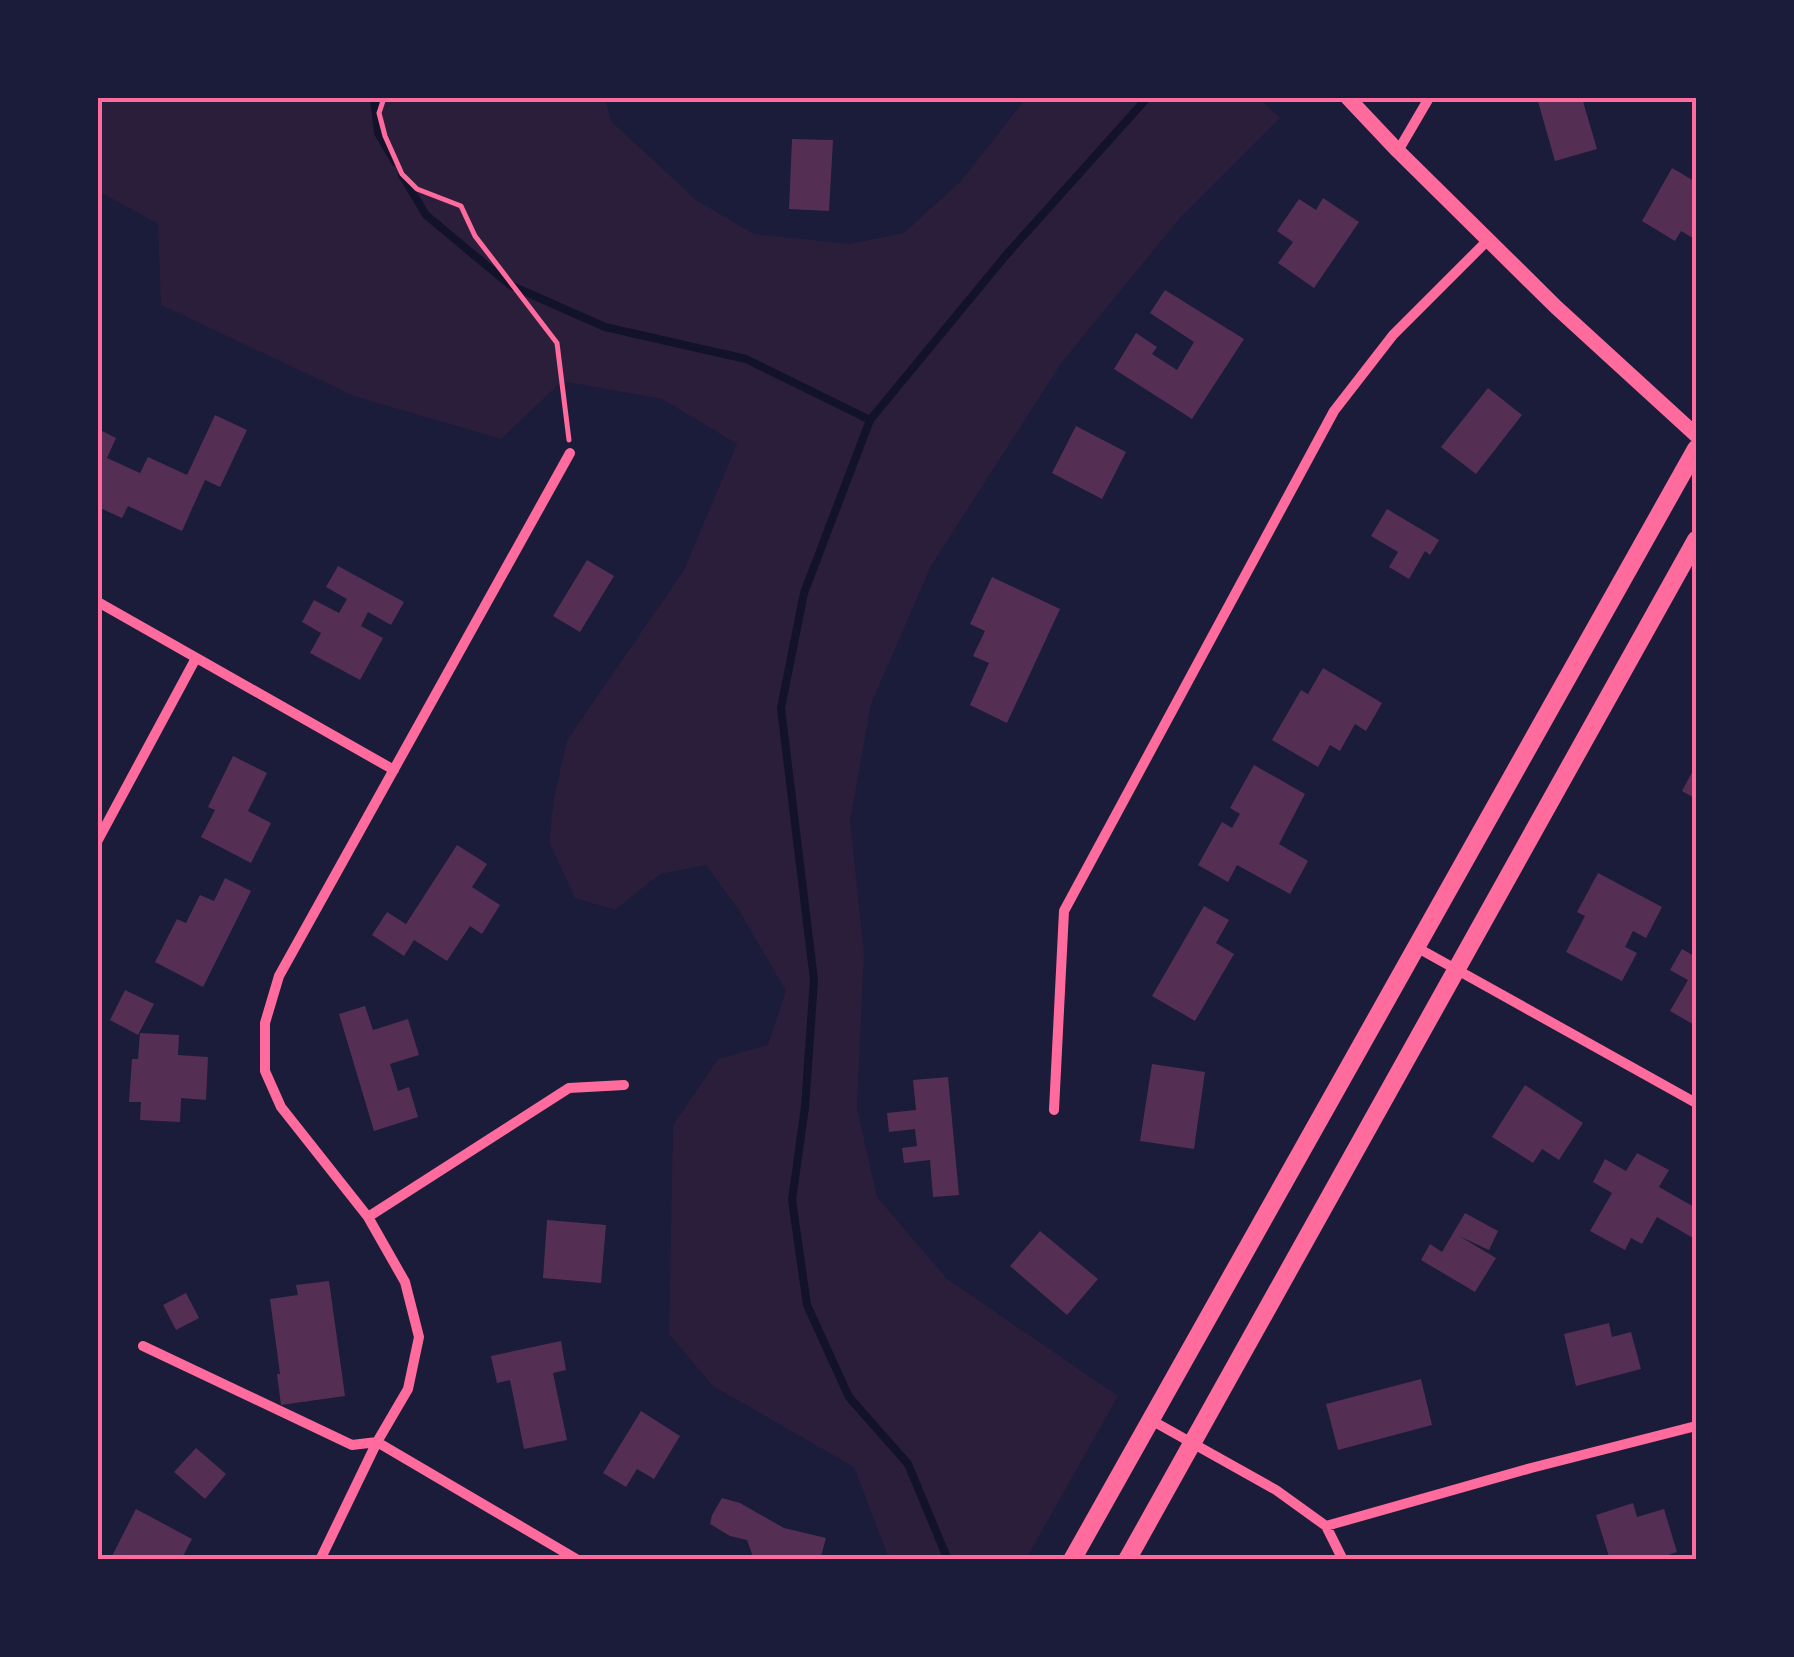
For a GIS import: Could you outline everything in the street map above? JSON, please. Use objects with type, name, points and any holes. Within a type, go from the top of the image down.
[{"type":"main road","points":[[1072,1560],[1696,449]]},
{"type":"main road","points":[[1127,1560],[1696,540]]},
{"type":"street","points":[[1348,98],[1556,306],[1696,435]]},
{"type":"street","points":[[1398,151],[1430,98]]},
{"type":"street","points":[[1054,1110],[1064,911],[1334,411],[1393,334],[1489,239]]},
{"type":"street","points":[[320,1560],[377,1442],[408,1389],[419,1337],[406,1282],[368,1218],[281,1107],[266,1071],[265,1023],[279,976],[570,452]]},
{"type":"street","points":[[98,602],[394,770]]},
{"type":"street","points":[[98,840],[196,658]]},
{"type":"street","points":[[1416,948],[1696,1103]]},
{"type":"street","points":[[368,1218],[570,1088],[624,1085]]},
{"type":"street","points":[[142,1346],[352,1445],[377,1442],[578,1560]]},
{"type":"street","points":[[1150,1420],[1276,1490],[1326,1526],[1343,1560]]},
{"type":"street","points":[[1326,1526],[1696,1426]]},
{"type":"path","points":[[384,98],[379,112],[402,174],[416,189],[461,206],[474,236],[558,343],[570,452]]},
{"type":"shaded area","points":[[98,98],[605,98],[611,121],[696,200],[754,234],[849,244],[904,233],[962,180],[1026,98],[1260,98],[1280,118],[1180,218],[1062,362],[931,566],[871,704],[850,821],[864,953],[857,1108],[877,1197],[947,1279],[1118,1396],[1026,1559],[889,1559],[854,1467],[713,1386],[669,1334],[673,1125],[718,1059],[768,1045],[786,991],[740,912],[706,865],[660,874],[615,910],[575,898],[549,842],[567,740],[684,570],[737,444],[662,399],[562,381],[501,439],[354,396],[161,305],[158,224],[98,191]]},
{"type":"building","points":[[1537,98],[1582,98],[1597,149],[1555,161]]},
{"type":"building","points":[[792,139],[833,140],[829,211],[789,209]]},
{"type":"building","points":[[1672,168],[1696,182],[1696,240],[1681,231],[1675,241],[1642,221]]},
{"type":"building","points":[[1323,198],[1359,222],[1314,288],[1278,263],[1293,242],[1277,231],[1299,199],[1316,210]]},
{"type":"building","points":[[1165,290],[1244,339],[1192,419],[1114,369],[1136,333],[1157,347],[1152,354],[1177,370],[1194,342],[1150,313]]},
{"type":"building","points":[[1488,388],[1522,415],[1476,474],[1441,447]]},
{"type":"building","points":[[215,415],[247,430],[220,487],[205,480],[182,531],[128,506],[122,518],[98,507],[98,429],[116,438],[107,458],[140,473],[148,457],[187,475]]},
{"type":"building","points":[[1076,426],[1126,452],[1102,499],[1052,473]]},
{"type":"building","points":[[1387,509],[1439,540],[1430,555],[1425,551],[1409,579],[1389,567],[1398,552],[1371,536]]},
{"type":"building","points":[[587,560],[614,576],[580,632],[553,616]]},
{"type":"building","points":[[338,566],[404,602],[391,625],[368,612],[361,626],[383,638],[360,680],[310,653],[321,633],[302,622],[314,600],[339,613],[347,599],[326,587]]},
{"type":"building","points":[[992,577],[1060,609],[1007,723],[970,705],[989,663],[973,656],[985,631],[970,624]]},
{"type":"building","points":[[1323,668],[1382,703],[1366,731],[1355,724],[1340,751],[1330,745],[1318,767],[1272,740],[1301,690],[1308,694]]},
{"type":"building","points":[[233,756],[267,773],[248,811],[271,823],[251,863],[201,837],[215,810],[208,807]]},
{"type":"building","points":[[1254,765],[1305,794],[1279,844],[1308,861],[1290,894],[1237,865],[1228,882],[1198,865],[1222,822],[1232,828],[1240,814],[1230,808]]},
{"type":"building","points":[[1696,765],[1696,799],[1682,791]]},
{"type":"building","points":[[457,845],[487,864],[472,887],[500,905],[482,934],[470,926],[447,961],[414,940],[404,956],[372,935],[387,912],[406,924]]},
{"type":"building","points":[[1598,873],[1662,907],[1646,938],[1633,931],[1625,947],[1637,953],[1622,981],[1566,952],[1585,916],[1577,912]]},
{"type":"building","points":[[225,878],[251,891],[203,987],[155,962],[177,919],[186,923],[200,895],[214,901]]},
{"type":"building","points":[[1204,906],[1229,920],[1216,943],[1234,954],[1195,1021],[1152,996]]},
{"type":"building","points":[[1682,949],[1696,957],[1696,1026],[1670,1011],[1688,980],[1670,970]]},
{"type":"building","points":[[125,990],[154,1004],[138,1035],[110,1020]]},
{"type":"building","points":[[365,1006],[373,1030],[408,1019],[419,1055],[390,1064],[398,1091],[409,1087],[418,1117],[374,1131],[339,1014]]},
{"type":"building","points":[[140,1033],[179,1035],[178,1055],[208,1057],[206,1100],[181,1098],[180,1122],[140,1120],[141,1102],[129,1102],[132,1059],[138,1059]]},
{"type":"building","points":[[1152,1064],[1205,1072],[1194,1149],[1140,1141]]},
{"type":"building","points":[[948,1077],[959,1195],[933,1197],[930,1160],[904,1163],[902,1148],[917,1146],[915,1129],[889,1132],[887,1113],[916,1110],[913,1080]]},
{"type":"building","points":[[1525,1085],[1583,1123],[1559,1160],[1542,1149],[1533,1163],[1492,1137]]},
{"type":"building","points":[[1637,1153],[1669,1170],[1659,1187],[1696,1208],[1693,1238],[1657,1217],[1642,1244],[1631,1238],[1625,1250],[1590,1231],[1612,1193],[1593,1182],[1605,1159],[1626,1171]]},
{"type":"building","points":[[1465,1213],[1498,1231],[1489,1250],[1459,1236],[1496,1258],[1475,1292],[1421,1260],[1430,1244],[1442,1252]]},
{"type":"building","points":[[547,1220],[606,1225],[601,1283],[543,1278]]},
{"type":"building","points":[[1040,1231],[1098,1279],[1067,1315],[1010,1266]]},
{"type":"building","points":[[329,1281],[345,1396],[281,1405],[270,1299],[298,1295],[296,1285]]},
{"type":"building","points":[[186,1293],[199,1318],[176,1330],[163,1305]]},
{"type":"building","points":[[1609,1323],[1612,1337],[1631,1332],[1641,1369],[1576,1386],[1564,1334]]},
{"type":"building","points":[[561,1341],[566,1370],[553,1373],[567,1440],[524,1449],[510,1380],[497,1383],[491,1356]]},
{"type":"building","points":[[1421,1379],[1432,1425],[1338,1450],[1326,1404]]},
{"type":"building","points":[[641,1411],[680,1436],[654,1479],[637,1469],[626,1487],[603,1473]]},
{"type":"building","points":[[196,1448],[226,1474],[205,1499],[174,1472]]},
{"type":"building","points":[[722,1498],[740,1503],[784,1528],[826,1538],[820,1560],[751,1560],[747,1540],[730,1536],[710,1524]]},
{"type":"building","points":[[1633,1503],[1637,1517],[1664,1509],[1677,1552],[1654,1560],[1610,1560],[1596,1515]]},
{"type":"building","points":[[136,1509],[192,1539],[181,1560],[110,1560]]},
{"type":"waterway","points":[[374,98],[378,133],[395,162]]},
{"type":"waterway","points":[[870,420],[1007,254],[1147,98]]},
{"type":"waterway","points":[[402,175],[426,215],[510,285],[605,327],[746,359],[870,420],[804,593],[781,708],[814,980],[805,1107],[792,1200],[807,1305],[849,1397],[908,1464],[948,1560]]}]
